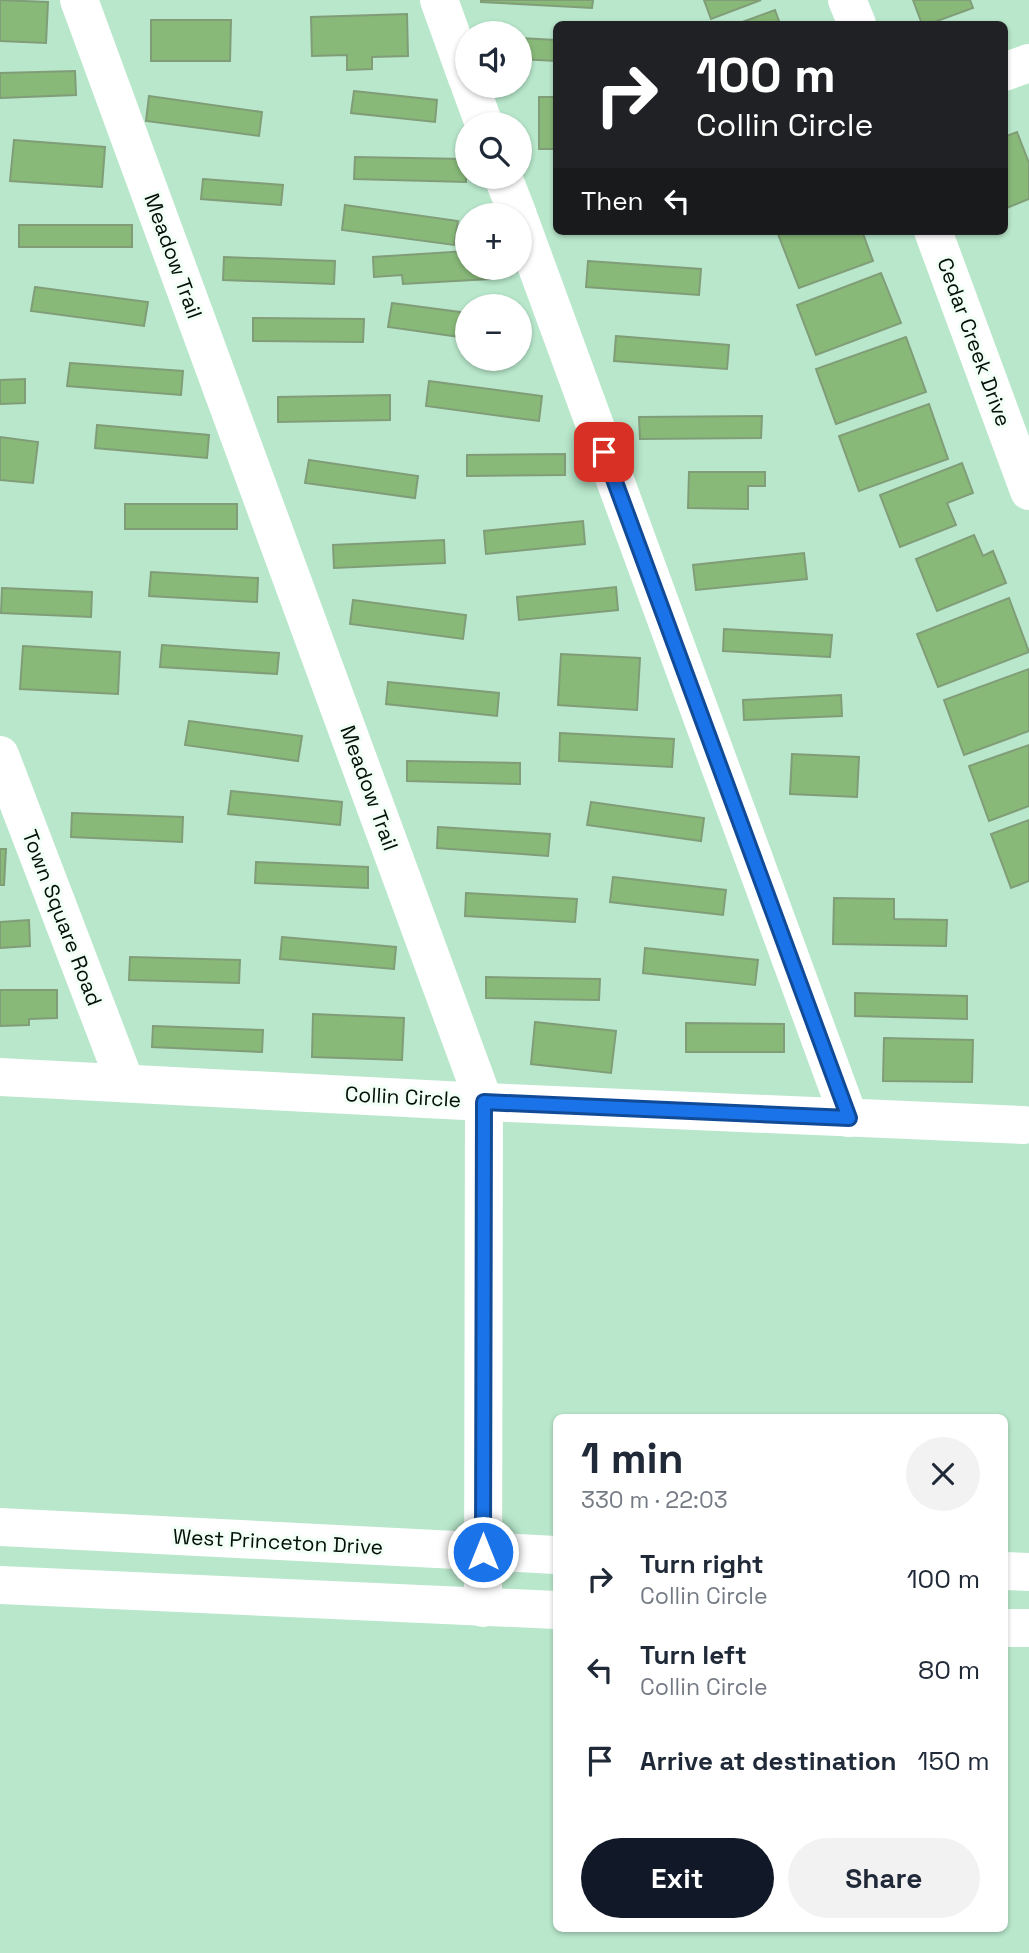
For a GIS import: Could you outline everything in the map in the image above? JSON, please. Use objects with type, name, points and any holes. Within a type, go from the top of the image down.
[{"type":"main road","name":"Meadow Trail","points":[[79,0],[484,1102],[483,1608]]},
{"type":"main road","points":[[439,0],[455,45]]},
{"type":"main road","points":[[848,0],[856,21]]},
{"type":"main road","points":[[1008,70],[1029,62]]},
{"type":"main road","name":"Cedar Creek Drive","points":[[935,235],[1025,471]]},
{"type":"main road","points":[[532,254],[849,1118]]},
{"type":"main road","name":"Town Square Road","points":[[0,755],[125,1082]]},
{"type":"main road","name":"Collin Circle","points":[[0,1077],[484,1102],[1024,1125]]},
{"type":"main road","name":"West Princeton Drive","points":[[0,1527],[553,1555]]},
{"type":"main road","points":[[1008,1571],[1029,1572]]},
{"type":"main road","points":[[0,1585],[553,1610]]},
{"type":"main road","points":[[1008,1628],[1029,1628]]},
{"type":"building","points":[[0,0],[48,2],[46,43],[0,41]]},
{"type":"building","points":[[481,0],[593,0],[592,8]]},
{"type":"building","points":[[704,0],[761,0],[711,19]]},
{"type":"building","points":[[913,0],[970,0],[973,8],[937,21],[921,21]]},
{"type":"building","points":[[775,10],[779,21],[745,21]]},
{"type":"building","points":[[407,14],[408,56],[372,57],[372,69],[347,70],[347,55],[312,56],[311,17]]},
{"type":"building","points":[[151,20],[231,20],[230,61],[151,61]]},
{"type":"building","points":[[532,39],[553,40],[553,61],[532,60]]},
{"type":"building","points":[[75,71],[76,95],[0,98],[0,73]]},
{"type":"building","points":[[354,91],[437,100],[435,122],[351,113]]},
{"type":"building","points":[[149,96],[262,112],[259,136],[146,121]]},
{"type":"building","points":[[539,97],[553,97],[553,149],[539,149]]},
{"type":"building","points":[[1017,132],[1029,163],[1029,199],[1008,207],[1008,135]]},
{"type":"building","points":[[14,140],[105,147],[102,187],[10,181]]},
{"type":"building","points":[[355,157],[455,159],[455,182],[354,179]]},
{"type":"building","points":[[203,179],[283,185],[281,205],[201,199]]},
{"type":"building","points":[[345,205],[455,221],[454,245],[342,230]]},
{"type":"building","points":[[19,225],[132,225],[132,247],[19,247]]},
{"type":"building","points":[[778,235],[863,235],[873,261],[799,288]]},
{"type":"building","points":[[455,252],[455,280],[473,280],[403,284],[402,275],[374,277],[373,257]]},
{"type":"building","points":[[224,257],[335,261],[334,284],[223,280]]},
{"type":"building","points":[[588,261],[701,269],[699,295],[586,287]]},
{"type":"building","points":[[881,273],[901,323],[816,355],[797,305]]},
{"type":"building","points":[[35,287],[148,302],[144,326],[31,311]]},
{"type":"building","points":[[392,303],[455,311],[455,336],[388,327]]},
{"type":"building","points":[[253,318],[364,319],[363,342],[253,341]]},
{"type":"building","points":[[616,336],[729,345],[727,369],[614,361]]},
{"type":"building","points":[[906,337],[926,392],[836,424],[816,369]]},
{"type":"building","points":[[70,363],[183,371],[181,395],[67,386]]},
{"type":"building","points":[[25,379],[25,403],[0,404],[0,380]]},
{"type":"building","points":[[429,381],[542,396],[539,421],[426,406]]},
{"type":"building","points":[[390,395],[390,420],[278,422],[278,397]]},
{"type":"building","points":[[929,404],[948,459],[859,491],[839,436]]},
{"type":"building","points":[[762,416],[761,438],[640,439],[639,417]]},
{"type":"building","points":[[97,425],[209,435],[207,458],[95,448]]},
{"type":"building","points":[[0,437],[38,442],[33,483],[0,480]]},
{"type":"building","points":[[565,454],[565,475],[467,476],[467,455]]},
{"type":"building","points":[[309,460],[418,476],[415,498],[305,483]]},
{"type":"building","points":[[962,463],[973,493],[947,503],[956,525],[900,547],[880,495]]},
{"type":"building","points":[[689,472],[765,472],[765,486],[748,486],[748,509],[688,508]]},
{"type":"building","points":[[125,504],[237,504],[237,529],[125,529]]},
{"type":"building","points":[[583,521],[585,544],[486,554],[484,531]]},
{"type":"building","points":[[974,535],[983,556],[993,551],[1006,583],[937,611],[916,559]]},
{"type":"building","points":[[444,540],[445,563],[334,568],[333,545]]},
{"type":"building","points":[[804,553],[807,579],[696,590],[693,565]]},
{"type":"building","points":[[151,572],[258,578],[257,602],[149,596]]},
{"type":"building","points":[[616,587],[618,610],[519,620],[517,597]]},
{"type":"building","points":[[2,588],[92,592],[91,617],[1,613]]},
{"type":"building","points":[[1009,598],[1029,652],[938,687],[917,634]]},
{"type":"building","points":[[353,600],[466,615],[463,639],[350,624]]},
{"type":"building","points":[[724,629],[832,635],[830,657],[723,651]]},
{"type":"building","points":[[162,645],[279,653],[277,674],[160,667]]},
{"type":"building","points":[[23,646],[120,652],[118,694],[20,689]]},
{"type":"building","points":[[561,654],[640,658],[637,710],[558,705]]},
{"type":"building","points":[[1029,669],[1029,731],[964,755],[944,700]]},
{"type":"building","points":[[388,682],[499,693],[497,716],[386,704]]},
{"type":"building","points":[[841,695],[842,716],[744,720],[743,700]]},
{"type":"building","points":[[189,721],[302,736],[298,761],[185,745]]},
{"type":"building","points":[[560,733],[674,739],[672,767],[559,761]]},
{"type":"building","points":[[1029,745],[1029,806],[989,821],[969,766]]},
{"type":"building","points":[[792,754],[859,757],[857,797],[790,794]]},
{"type":"building","points":[[407,761],[520,763],[520,784],[407,781]]},
{"type":"building","points":[[231,791],[342,802],[340,825],[228,814]]},
{"type":"building","points":[[591,802],[704,818],[701,841],[587,825]]},
{"type":"building","points":[[72,813],[183,817],[182,842],[71,837]]},
{"type":"building","points":[[1029,820],[1029,881],[1011,888],[991,834]]},
{"type":"building","points":[[438,827],[550,834],[548,856],[437,848]]},
{"type":"building","points":[[0,849],[6,849],[4,885],[0,885]]},
{"type":"building","points":[[256,862],[368,867],[368,888],[255,883]]},
{"type":"building","points":[[613,877],[726,890],[723,915],[610,902]]},
{"type":"building","points":[[466,893],[577,899],[575,922],[465,916]]},
{"type":"building","points":[[834,898],[894,899],[894,919],[947,920],[946,946],[833,944]]},
{"type":"building","points":[[29,920],[30,946],[0,948],[0,922]]},
{"type":"building","points":[[282,937],[396,947],[394,969],[280,959]]},
{"type":"building","points":[[645,948],[758,960],[755,985],[643,973]]},
{"type":"building","points":[[130,957],[240,960],[239,983],[129,980]]},
{"type":"building","points":[[486,977],[600,979],[599,1000],[486,998]]},
{"type":"building","points":[[0,990],[57,990],[57,1018],[29,1019],[29,1025],[0,1026]]},
{"type":"building","points":[[855,993],[967,996],[967,1019],[855,1016]]},
{"type":"building","points":[[313,1014],[404,1018],[402,1060],[312,1057]]},
{"type":"building","points":[[535,1022],[616,1031],[611,1073],[531,1064]]},
{"type":"building","points":[[686,1023],[784,1024],[784,1052],[686,1052]]},
{"type":"building","points":[[153,1026],[263,1030],[262,1052],[152,1047]]},
{"type":"building","points":[[884,1038],[973,1040],[972,1082],[883,1081]]},
{"type":"route","points":[[483,1552],[484,1102],[849,1118],[604,452]]}]
